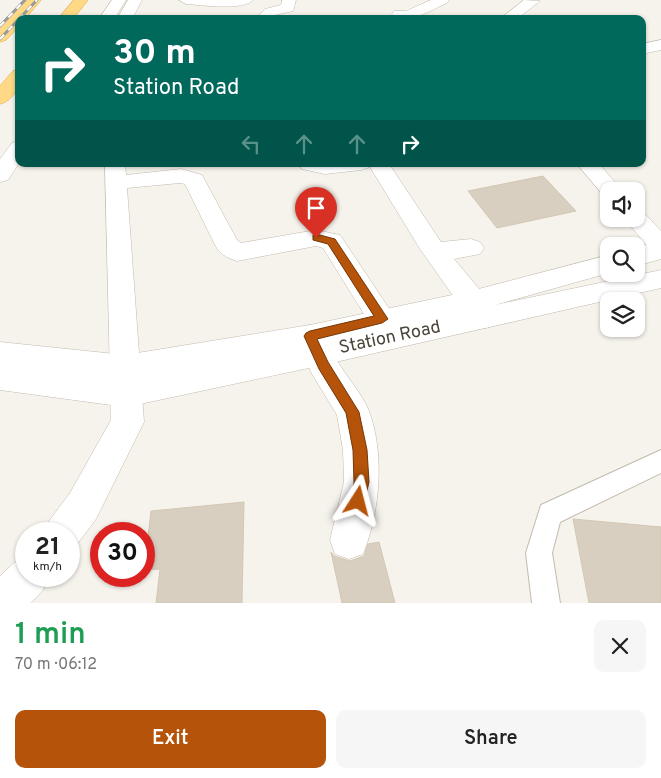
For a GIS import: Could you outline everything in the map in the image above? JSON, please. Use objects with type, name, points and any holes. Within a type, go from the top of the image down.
[{"type":"highway","points":[[21,15],[34,0]]},
{"type":"highway","points":[[68,15],[80,0]]},
{"type":"highway","points":[[0,38],[15,21]]},
{"type":"highway","points":[[0,98],[15,80]]},
{"type":"street","points":[[109,15],[119,0]]},
{"type":"street","points":[[126,15],[135,0]]},
{"type":"street","points":[[193,4],[240,2],[246,0]]},
{"type":"street","points":[[267,15],[270,12],[288,8],[289,0]]},
{"type":"street","points":[[398,15],[413,0]]},
{"type":"street","points":[[410,15],[442,0]]},
{"type":"street","points":[[513,15],[533,1],[531,0]]},
{"type":"street","points":[[646,47],[661,45]]},
{"type":"street","points":[[0,175],[15,153]]},
{"type":"street","points":[[321,167],[334,167]]},
{"type":"street","points":[[381,167],[408,215],[479,309]]},
{"type":"street","points":[[590,167],[604,182]]},
{"type":"street","points":[[71,522],[83,506],[128,422],[116,174],[181,176],[194,180],[227,245],[237,252],[316,238],[331,241],[382,319]]},
{"type":"street","points":[[644,227],[661,246]]},
{"type":"street","points":[[434,250],[450,251],[471,248]]},
{"type":"street","points":[[645,254],[661,250]]},
{"type":"street","name":"Station Road","points":[[314,345],[382,319],[479,309],[600,267]]},
{"type":"street","name":"Station Road","points":[[0,376],[126,380],[314,345],[479,309],[661,279]]},
{"type":"street","points":[[314,345],[353,412],[360,450],[362,482],[349,540]]},
{"type":"street","name":"Station Road","points":[[0,354],[126,380]]},
{"type":"street","points":[[2,603],[18,587]]},
{"type":"lane","points":[[546,603],[539,553],[550,514],[661,462]]},
{"type":"building","points":[[543,176],[576,211],[497,228],[468,191]]},
{"type":"building","points":[[244,502],[242,603],[156,603],[160,569],[155,569],[155,522],[150,522],[151,511]]},
{"type":"building","points":[[573,519],[661,527],[661,603],[589,603]]},
{"type":"building","points":[[379,542],[395,603],[342,603],[331,552],[334,556],[350,561],[364,556],[368,544]]},
{"type":"railway","points":[[0,26],[25,0]]},
{"type":"railway","points":[[23,15],[37,0]]},
{"type":"railway","points":[[0,39],[15,23]]},
{"type":"route","points":[[316,238],[331,241],[382,319],[310,336],[323,365],[353,412],[360,450],[362,482],[358,501]]}]
